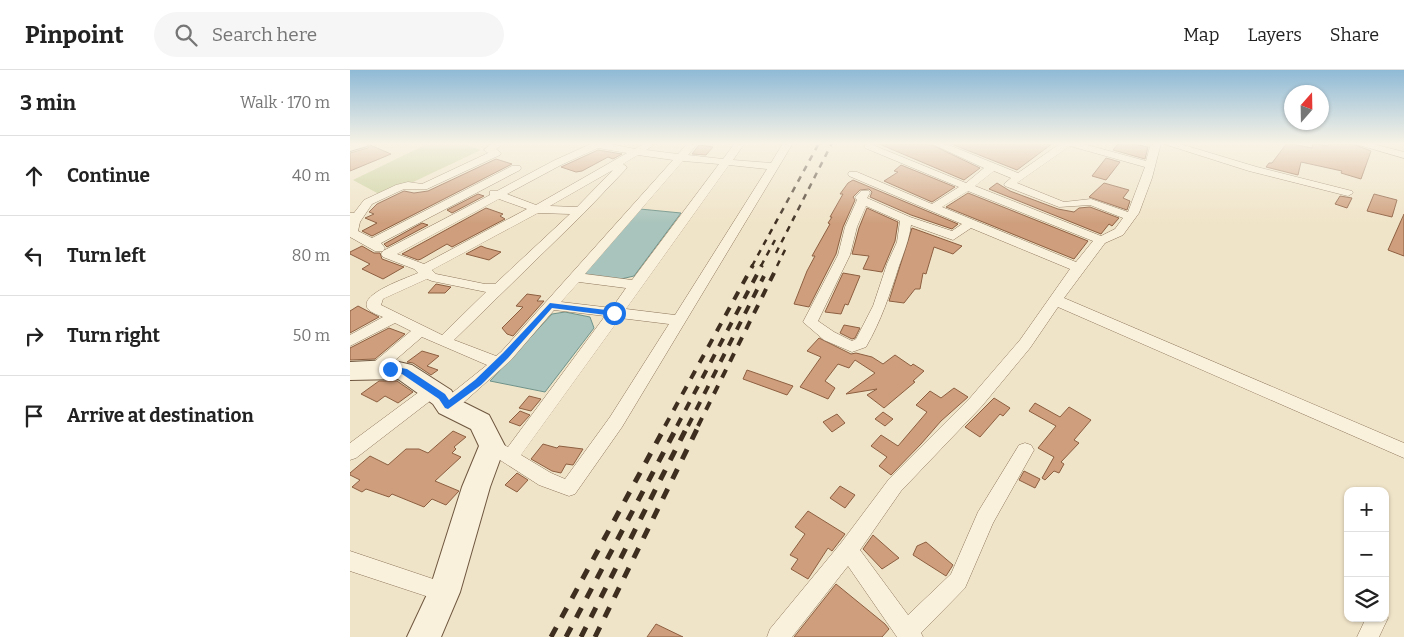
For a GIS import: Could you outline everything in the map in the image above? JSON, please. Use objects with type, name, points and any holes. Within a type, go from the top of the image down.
[{"type":"street","points":[[461,169],[423,187],[408,185],[400,187],[368,202],[352,219],[352,233],[372,243],[386,254],[407,260],[419,266],[432,277],[485,288],[498,288]]},
{"type":"street","points":[[372,243],[513,169]]},
{"type":"street","points":[[386,254],[547,169]]},
{"type":"street","points":[[498,363],[444,342],[374,307],[374,302],[378,296],[606,169]]},
{"type":"street","points":[[444,342],[580,211],[619,169]]},
{"type":"street","points":[[350,452],[440,398],[478,382],[498,363],[670,169]]},
{"type":"street","points":[[424,637],[444,592],[476,487],[501,451],[614,313],[720,169]]},
{"type":"street","points":[[362,371],[390,369],[404,371],[440,398],[480,422],[501,451],[545,479],[569,488],[616,422],[772,169]]},
{"type":"street","points":[[925,169],[1101,240]]},
{"type":"street","points":[[933,208],[967,187],[990,169]]},
{"type":"street","points":[[999,169],[1020,177]]},
{"type":"street","points":[[1031,169],[1009,184],[1063,205],[1090,202],[1130,217]]},
{"type":"street","points":[[778,637],[848,550],[895,485],[976,402],[1025,344],[1078,268],[1101,240],[1119,232],[1130,217],[1149,169]]},
{"type":"street","points":[[1255,169],[1348,193]]},
{"type":"street","points":[[853,174],[1078,268]]},
{"type":"street","points":[[879,184],[862,195],[863,200],[851,227],[844,255],[810,322],[829,336],[852,347],[861,343],[880,306],[893,264],[903,242],[906,220]]},
{"type":"street","points":[[478,188],[538,209],[580,211]]},
{"type":"street","points":[[863,200],[906,220],[953,236],[971,223]]},
{"type":"street","points":[[575,277],[635,285]]},
{"type":"street","points":[[1055,300],[1404,451]]},
{"type":"street","points":[[550,305],[679,320]]},
{"type":"street","points":[[350,340],[394,317]]},
{"type":"street","points":[[362,371],[421,330]]},
{"type":"street","points":[[848,550],[910,634],[958,581],[985,518],[1025,450]]},
{"type":"street","points":[[350,561],[444,592]]},
{"type":"street","points":[[1368,637],[1375,622]]},
{"type":"green space","points":[[375,169],[440,169],[411,183],[379,194],[353,180]]},
{"type":"water","points":[[640,209],[681,213],[634,276],[621,279],[586,276],[584,273]]},
{"type":"water","points":[[565,312],[590,317],[594,328],[545,392],[490,381],[552,314]]},
{"type":"building","points":[[474,169],[501,169],[372,236],[362,231],[377,223],[365,218],[374,214],[369,212],[377,204],[404,191],[414,193],[428,191]]},
{"type":"building","points":[[568,169],[585,169],[582,171],[576,172]]},
{"type":"building","points":[[912,169],[955,187],[932,202],[884,181],[898,172],[894,171]]},
{"type":"building","points":[[939,169],[978,169],[964,180]]},
{"type":"building","points":[[1097,169],[1114,169],[1106,180],[1092,176]]},
{"type":"building","points":[[1276,169],[1299,169],[1298,175]]},
{"type":"building","points":[[1335,169],[1364,169],[1361,179],[1341,173],[1342,171]]},
{"type":"building","points":[[853,180],[958,224],[952,229],[911,215],[870,197],[872,192],[869,189],[860,190],[853,197],[855,200],[843,227],[836,254],[809,307],[794,304],[815,256],[812,256],[830,224],[828,223],[832,217],[830,217],[843,194],[840,194],[848,183]]},
{"type":"building","points":[[997,183],[1010,191],[1058,209],[1074,212],[1079,208],[1090,207],[1119,218],[1112,226],[1109,224],[1101,234],[989,189]]},
{"type":"building","points":[[1104,183],[1129,190],[1123,198],[1130,201],[1127,210],[1089,197]]},
{"type":"building","points":[[968,193],[1088,241],[1074,259],[946,207]]},
{"type":"building","points":[[478,194],[484,196],[452,213],[447,210]]},
{"type":"building","points":[[1374,194],[1397,200],[1392,217],[1367,211]]},
{"type":"building","points":[[1340,196],[1352,198],[1347,208],[1335,204]]},
{"type":"building","points":[[486,208],[503,214],[500,216],[505,219],[452,247],[447,244],[421,259],[418,260],[402,254]]},
{"type":"building","points":[[867,208],[898,222],[895,241],[882,272],[863,269],[869,256],[852,254]]},
{"type":"building","points":[[1404,214],[1404,256],[1388,250]]},
{"type":"building","points":[[422,223],[428,225],[387,247],[384,244]]},
{"type":"building","points":[[912,228],[962,246],[953,254],[934,247],[926,274],[923,273],[920,289],[915,289],[904,303],[889,301]]},
{"type":"building","points":[[362,246],[374,253],[380,253],[382,259],[404,267],[383,279],[362,269],[370,264],[350,254],[350,252]]},
{"type":"building","points":[[481,246],[501,252],[489,260],[466,254]]},
{"type":"building","points":[[843,273],[860,276],[848,305],[845,304],[841,314],[825,312]]},
{"type":"building","points":[[436,284],[451,287],[445,293],[428,293]]},
{"type":"building","points":[[527,294],[541,296],[537,301],[544,301],[513,336],[507,334],[502,328],[523,307],[516,306]]},
{"type":"building","points":[[358,306],[379,317],[350,333],[350,311]]},
{"type":"building","points":[[844,325],[860,328],[855,338],[852,339],[840,333]]},
{"type":"building","points":[[389,328],[405,334],[375,359],[350,360],[350,348]]},
{"type":"building","points":[[819,338],[851,354],[856,353],[872,357],[883,364],[895,355],[911,366],[913,364],[924,371],[913,381],[915,382],[884,408],[867,395],[877,389],[846,394],[875,373],[855,360],[849,368],[838,364],[825,381],[835,388],[828,399],[800,387],[821,357],[807,351]]},
{"type":"building","points":[[422,351],[439,356],[427,366],[438,370],[431,375],[413,363],[407,362]]},
{"type":"building","points":[[747,370],[793,386],[787,395],[743,379]]},
{"type":"building","points":[[379,381],[397,381],[413,392],[398,403],[385,396],[377,402],[361,394]]},
{"type":"building","points":[[954,388],[968,397],[941,421],[891,475],[879,466],[887,457],[871,446],[881,435],[898,446],[927,412],[916,405],[930,391],[941,398]]},
{"type":"building","points":[[529,396],[541,399],[531,411],[519,408]]},
{"type":"building","points":[[994,398],[1010,408],[1003,416],[1000,414],[980,437],[965,427]]},
{"type":"building","points":[[1035,403],[1060,417],[1069,407],[1091,420],[1074,440],[1079,443],[1061,462],[1064,464],[1059,473],[1054,471],[1045,480],[1042,478],[1054,457],[1038,448],[1056,426],[1029,411]]},
{"type":"building","points":[[520,411],[530,415],[520,426],[509,422]]},
{"type":"building","points":[[883,412],[893,419],[885,426],[875,419]]},
{"type":"building","points":[[837,414],[845,423],[832,432],[823,422]]},
{"type":"building","points":[[453,431],[466,437],[454,447],[456,449],[452,453],[461,457],[435,481],[459,491],[446,505],[432,499],[424,507],[392,494],[389,497],[366,489],[362,492],[352,487],[360,480],[350,475],[350,473],[370,456],[388,465],[406,449],[419,449],[428,453]]},
{"type":"building","points":[[543,444],[557,448],[559,446],[583,449],[573,465],[566,464],[561,473],[552,471],[531,459]]},
{"type":"building","points":[[1024,471],[1040,479],[1035,488],[1019,480]]},
{"type":"building","points":[[517,473],[528,480],[517,492],[505,485]]},
{"type":"building","points":[[840,486],[855,495],[845,508],[830,498]]},
{"type":"building","points":[[808,511],[845,534],[832,551],[828,548],[808,579],[791,569],[798,559],[790,555],[805,534],[795,527]]},
{"type":"building","points":[[873,535],[899,558],[882,569],[863,549]]},
{"type":"building","points":[[926,542],[953,565],[946,576],[913,555],[917,546]]},
{"type":"building","points":[[836,584],[885,624],[889,629],[882,637],[794,637]]},
{"type":"building","points":[[656,624],[683,637],[647,637]]},
{"type":"railway","points":[[752,266],[805,169]]},
{"type":"railway","points":[[776,253],[819,169]]},
{"type":"railway","points":[[761,266],[775,240]]},
{"type":"railway","points":[[777,266],[787,246]]},
{"type":"railway","points":[[665,426],[753,265]]},
{"type":"railway","points":[[677,426],[762,265]]},
{"type":"railway","points":[[698,426],[778,265]]},
{"type":"railway","points":[[688,426],[764,276]]},
{"type":"railway","points":[[551,637],[666,425]]},
{"type":"railway","points":[[566,637],[678,425]]},
{"type":"railway","points":[[581,637],[688,425]]},
{"type":"railway","points":[[595,637],[699,425]]},
{"type":"route","points":[[390,369],[404,371],[442,397],[448,406],[506,356],[550,305],[614,313]]}]
